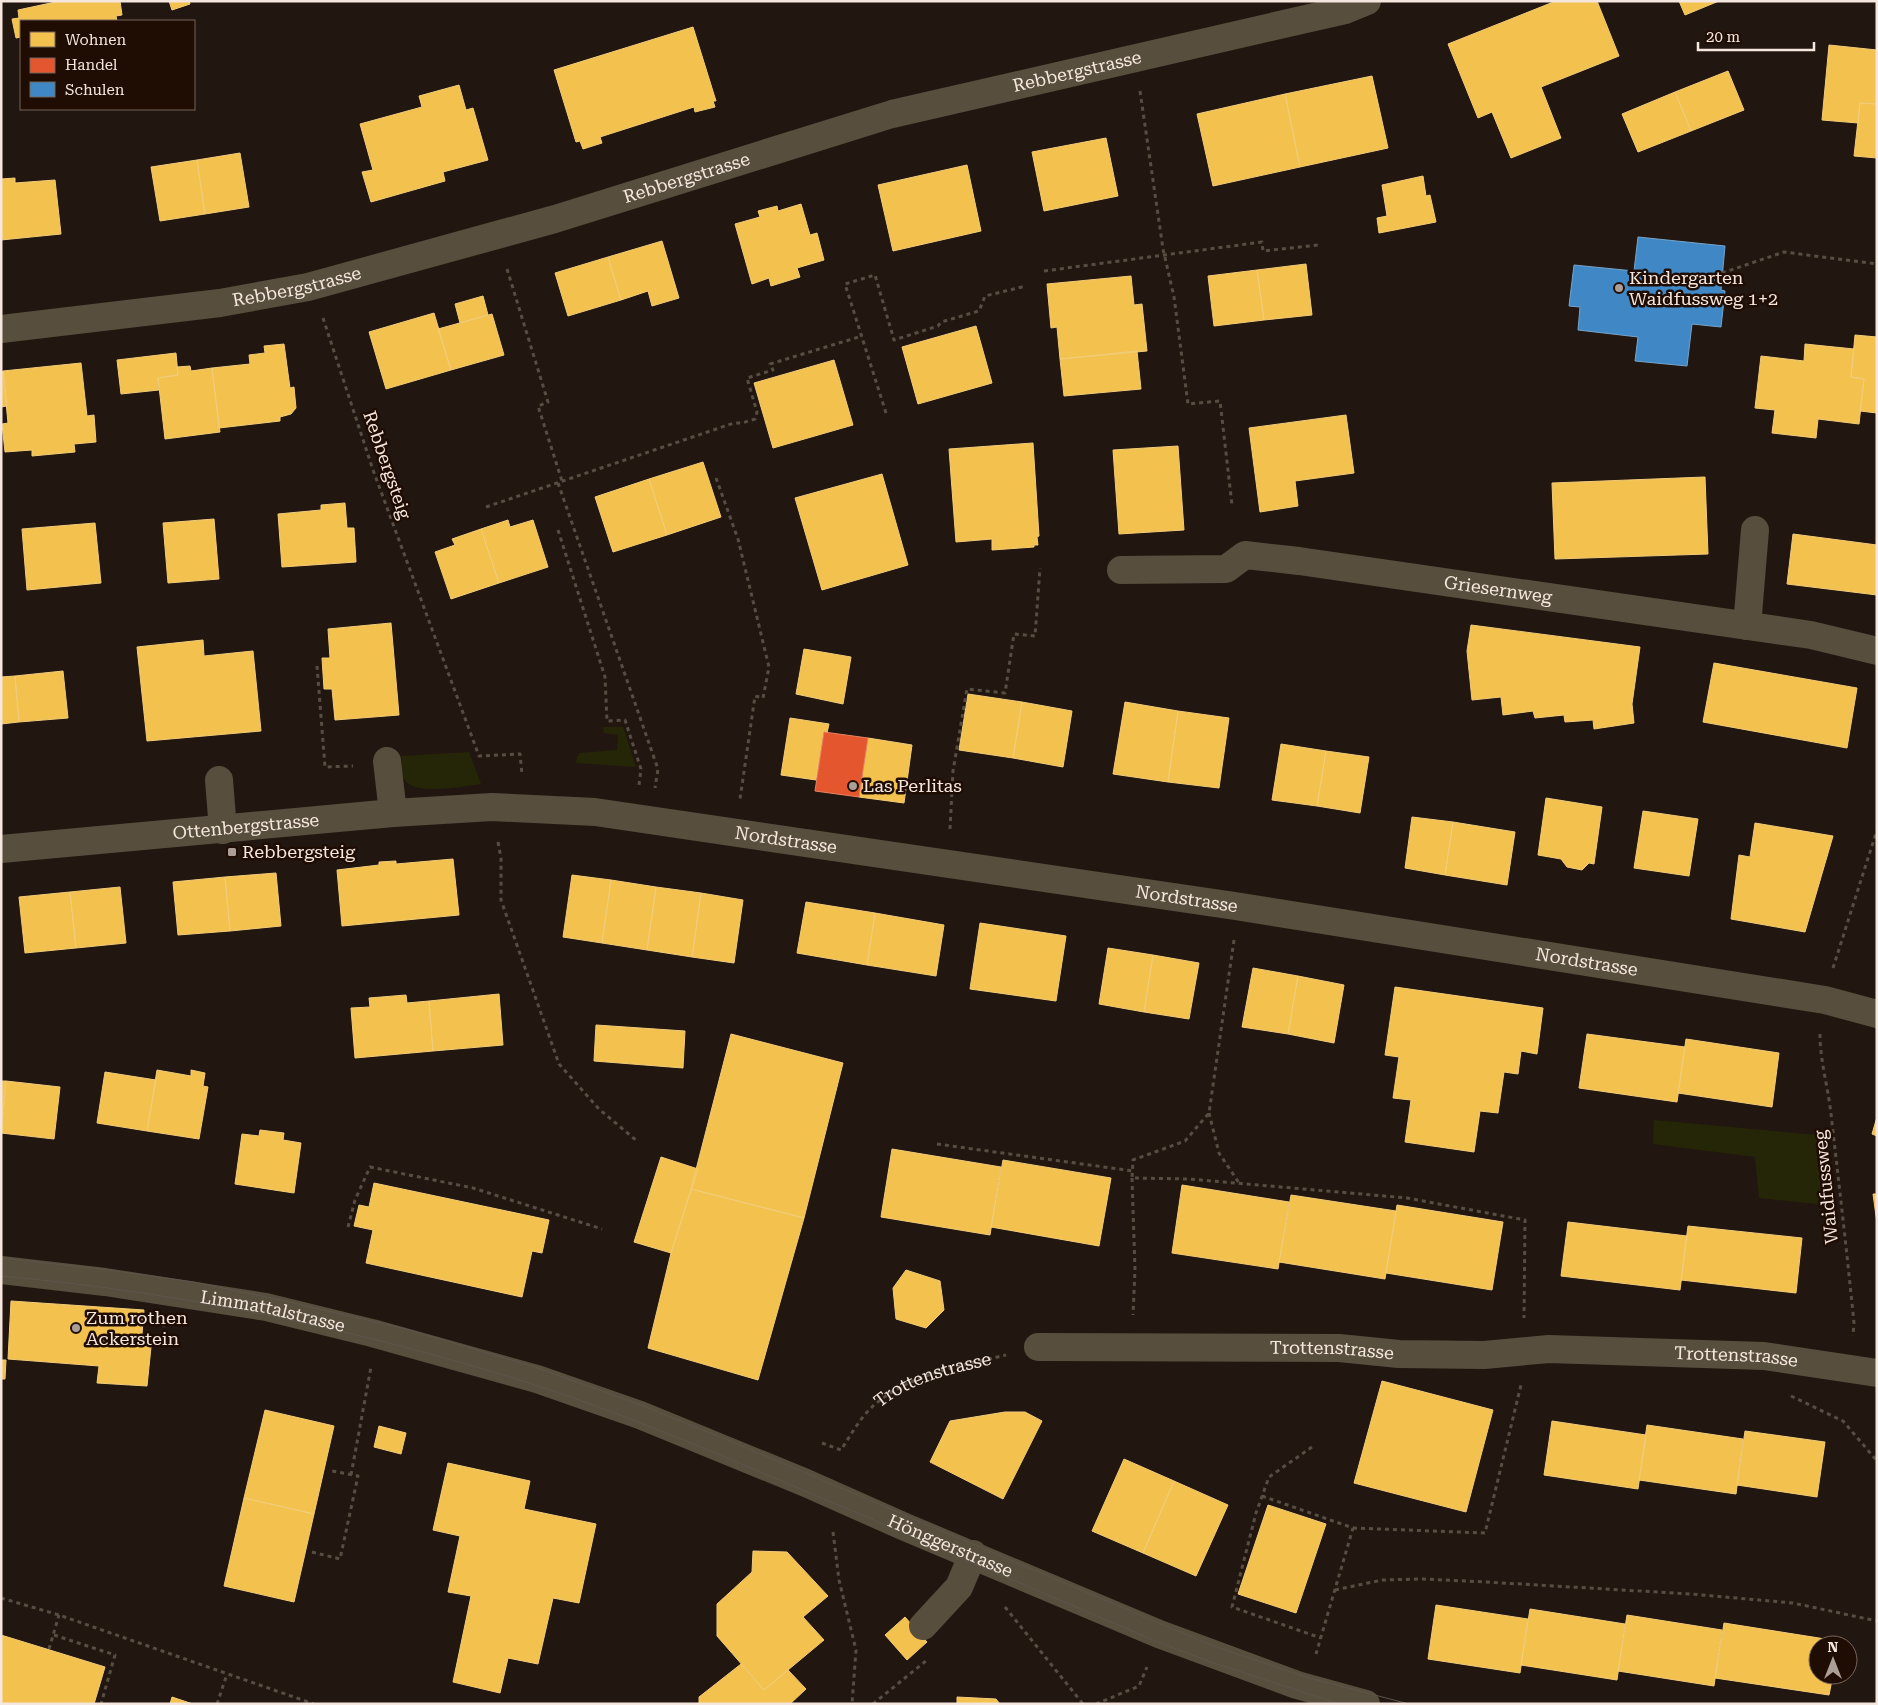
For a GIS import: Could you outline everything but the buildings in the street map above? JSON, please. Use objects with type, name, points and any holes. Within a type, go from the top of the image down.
[{"type":"street","name":"Rebbergstrasse","points":[[1,329],[220,303],[308,287],[555,219],[892,114],[1345,10],[1367,1]]},
{"type":"street","points":[[1747,626],[1755,530]]},
{"type":"street","name":"Griesernweg","points":[[1121,570],[1226,569],[1245,555],[1308,562],[1812,635],[1877,651]]},
{"type":"street","points":[[387,761],[393,813]]},
{"type":"street","points":[[218,780],[223,830]]},
{"type":"street","name":"Ottenbergstrasse","points":[[1,849],[393,813],[492,807]]},
{"type":"street","name":"Nordstrasse","points":[[492,807],[595,812],[1012,872],[1825,1000],[1877,1014]]},
{"type":"street","name":"Limmattalstrasse","points":[[1,1270],[105,1282],[266,1307],[372,1333],[538,1379]]},
{"type":"street","name":"Trottenstrasse","points":[[1038,1347],[1339,1348],[1399,1354],[1484,1355],[1559,1349],[1764,1356],[1877,1373]]},
{"type":"street","name":"Hönggerstrasse","points":[[538,1379],[640,1415],[796,1479],[1159,1634],[1297,1685],[1366,1704]]},
{"type":"street","points":[[923,1626],[959,1587],[973,1554]]},
{"type":"path","points":[[1139,88],[1164,256],[1174,297],[1188,404],[1220,401],[1232,505]]},
{"type":"path","points":[[1044,271],[1262,242],[1263,251],[1318,246]]},
{"type":"path","points":[[1722,273],[1784,252],[1877,264]]},
{"type":"path","points":[[505,262],[548,402],[538,406],[560,482],[658,769],[655,793]]},
{"type":"path","points":[[886,413],[846,284],[875,275],[894,340],[938,326],[941,322],[979,311],[984,296],[1026,286]]},
{"type":"path","name":"Rebbergsteig","points":[[322,316],[372,470],[479,756],[520,754],[522,777]]},
{"type":"path","points":[[486,507],[734,423],[755,419],[757,412],[747,378],[773,370],[770,364],[862,336]]},
{"type":"path","points":[[716,478],[738,539],[769,667],[763,698],[755,696],[739,808]]},
{"type":"path","points":[[558,530],[606,677],[607,721],[625,720],[642,769],[638,791]]},
{"type":"path","points":[[950,833],[953,771],[967,689],[1005,692],[1014,634],[1034,636],[1040,568]]},
{"type":"path","points":[[317,666],[325,767],[338,767]]},
{"type":"path","points":[[1832,971],[1877,830]]},
{"type":"path","points":[[497,835],[501,858],[501,900],[558,1064],[599,1109],[637,1141]]},
{"type":"path","points":[[1235,934],[1209,1113],[1219,1153],[1240,1184]]},
{"type":"path","name":"Waidfussweg","points":[[1820,1032],[1820,1046],[1829,1093],[1844,1220],[1854,1323],[1853,1339]]},
{"type":"path","points":[[1133,1305],[1135,1270],[1133,1160],[1185,1141],[1209,1113]]},
{"type":"path","points":[[937,1144],[1133,1171]]},
{"type":"path","points":[[348,1228],[354,1200],[370,1167],[473,1188],[602,1229]]},
{"type":"path","points":[[1132,1178],[1188,1179],[1407,1198],[1525,1220],[1524,1326]]},
{"type":"path","name":"Trottenstrasse","points":[[822,1443],[841,1450],[872,1407],[898,1388],[943,1370],[1038,1347]]},
{"type":"path","points":[[351,1475],[372,1360]]},
{"type":"path","points":[[1262,1496],[1353,1528],[1485,1533],[1522,1384]]},
{"type":"path","points":[[1783,1392],[1844,1421],[1877,1461]]},
{"type":"path","points":[[1312,1447],[1269,1477],[1262,1496],[1232,1607],[1321,1638]]},
{"type":"path","points":[[312,1552],[340,1559],[358,1476],[332,1471]]},
{"type":"path","points":[[832,1527],[839,1580],[856,1650],[852,1704]]},
{"type":"path","points":[[1315,1657],[1353,1528]]},
{"type":"path","points":[[1335,1590],[1382,1580],[1423,1579],[1691,1594],[1793,1603],[1877,1622]]},
{"type":"path","points":[[1,1598],[59,1615],[314,1704]]},
{"type":"path","points":[[1003,1604],[1006,1611],[1083,1704]]},
{"type":"path","points":[[49,1649],[59,1615]]},
{"type":"path","points":[[54,1635],[115,1655],[101,1704],[95,1701]]},
{"type":"path","points":[[1096,1704],[1138,1686],[1149,1662]]},
{"type":"path","points":[[217,1704],[227,1674]]},
{"type":"green space","points":[[603,727],[623,727],[636,767],[576,763],[580,753],[617,750],[618,735],[604,733]]},
{"type":"green space","points":[[469,752],[481,784],[429,789],[410,785],[405,780],[401,756]]},
{"type":"green space","points":[[1654,1120],[1828,1136],[1836,1206],[1759,1198],[1755,1157],[1653,1144]]},
{"type":"tram line","points":[[1,1258],[194,1282],[406,1329],[535,1367],[638,1404],[740,1445],[1213,1646],[1306,1677],[1409,1704]]},
{"type":"tram line","points":[[1,1276],[135,1292],[268,1315],[399,1346],[529,1383],[633,1420],[701,1447],[1158,1642],[1208,1661],[1339,1704]]},
{"type":"place","name":"Kindergarten Waidfussweg 1+2","points":[[1619,288]]},
{"type":"place","name":"Las Perlitas","points":[[853,786]]},
{"type":"place","name":"Rebbergsteig","points":[[232,852]]},
{"type":"place","name":"Zum rothen Ackerstein","points":[[76,1328]]}]
